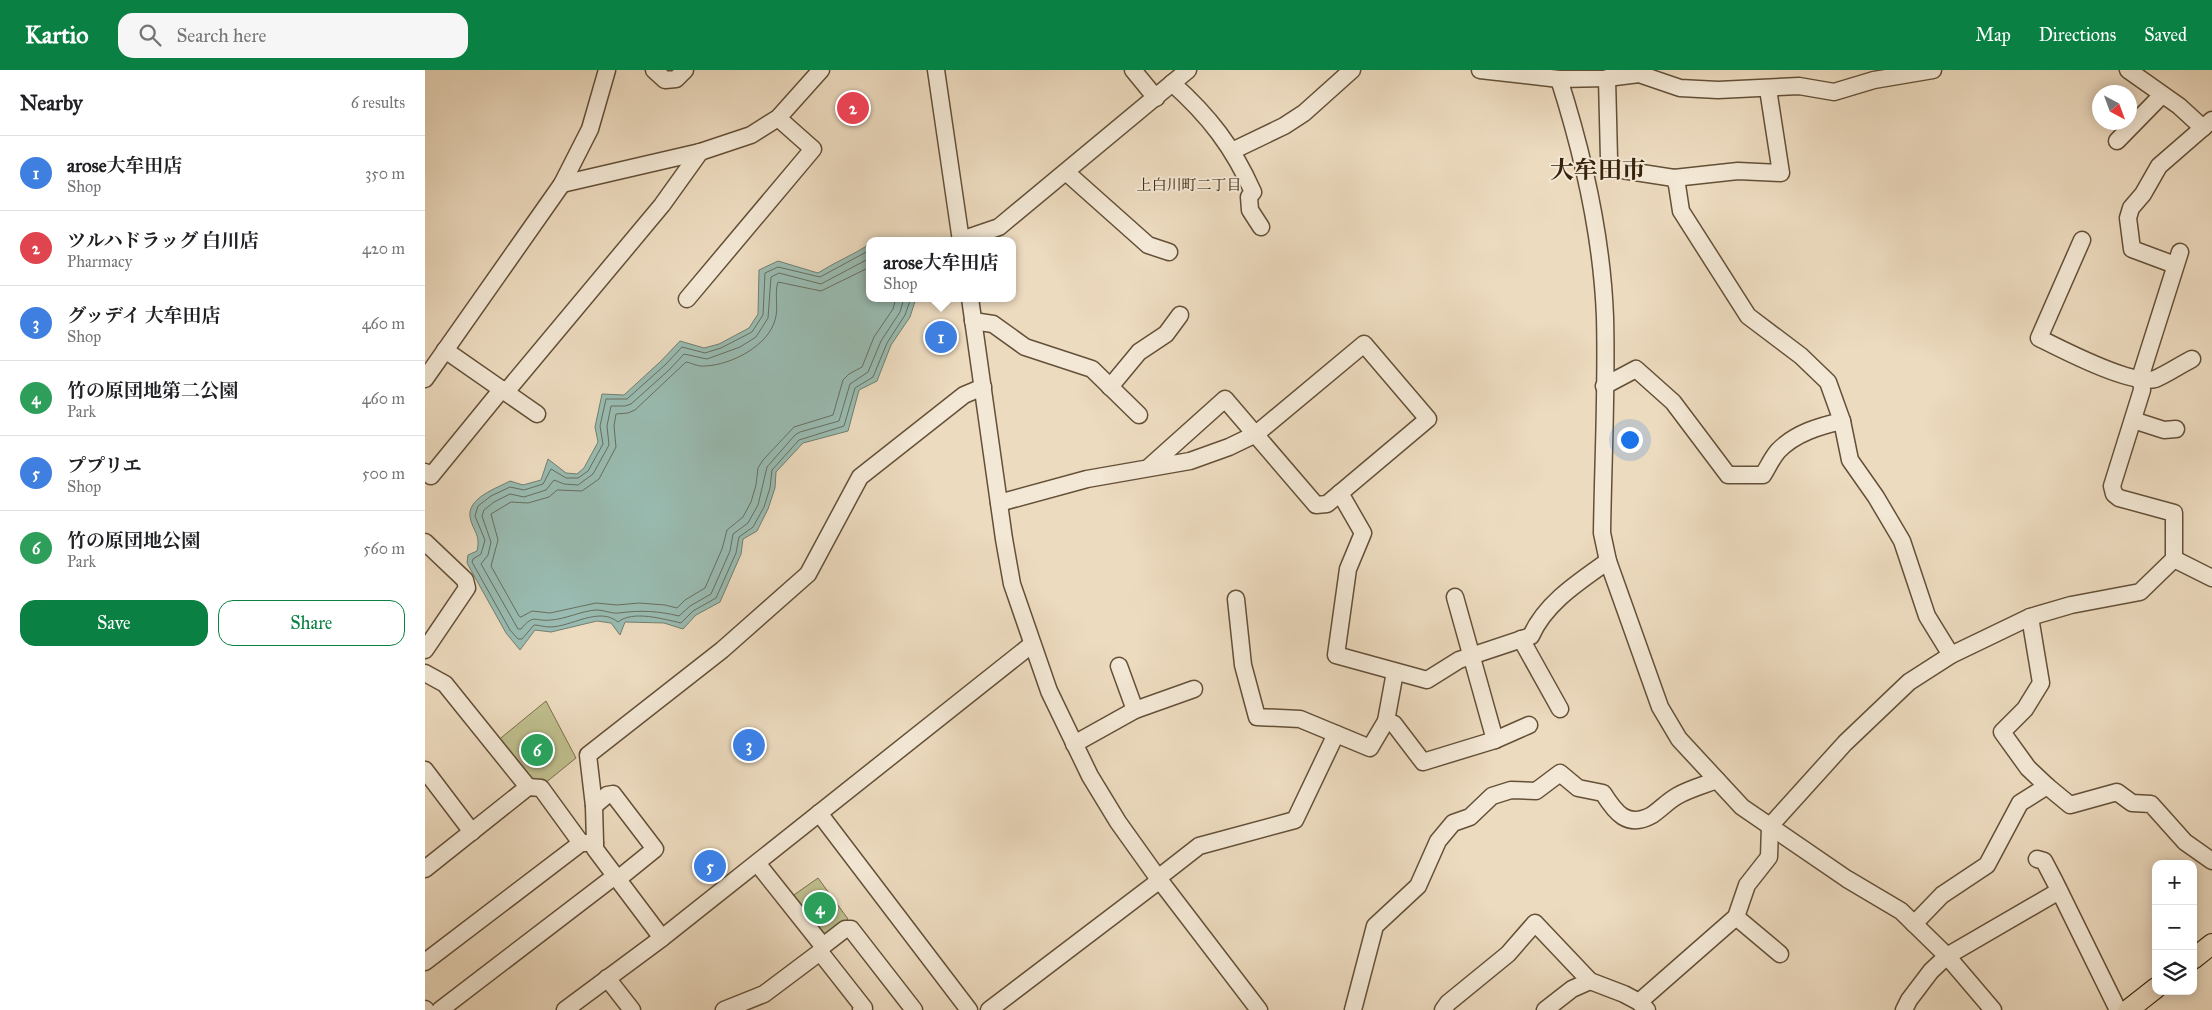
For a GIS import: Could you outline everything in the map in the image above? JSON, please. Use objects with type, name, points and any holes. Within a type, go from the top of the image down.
[{"type":"main road","points":[[2197,956],[2212,944]]},
{"type":"main road","points":[[2128,1010],[2152,991]]},
{"type":"street","points":[[425,379],[562,184],[590,129],[607,70]]},
{"type":"street","points":[[654,70],[665,80],[677,79],[685,70]]},
{"type":"street","points":[[562,184],[700,152],[751,135],[778,118],[821,70]]},
{"type":"street","points":[[936,70],[961,237]]},
{"type":"street","points":[[1133,70],[1156,98]]},
{"type":"street","points":[[970,237],[999,227],[1188,70]]},
{"type":"street","points":[[1232,151],[1297,117],[1352,70]]},
{"type":"street","points":[[1480,70],[1559,79],[1607,78],[1641,72],[1680,88],[1718,90],[1769,89],[1799,86],[1834,92],[1874,80],[1933,70]]},
{"type":"street","points":[[1443,1010],[1447,1003],[1508,954],[1535,923],[1590,981],[1643,1006],[1736,916],[1747,885],[1769,857],[1769,826],[1845,744],[1902,689],[1951,655],[2030,617],[2071,605],[2140,592],[2175,559],[2174,513],[2119,498],[2114,494],[2112,486],[2142,390],[2141,375],[2177,259],[2131,249],[2128,218],[2131,208],[2143,194],[2159,166],[2207,124],[2162,96],[2128,70]]},
{"type":"street","points":[[1607,78],[1609,159],[1614,167],[1622,170],[1674,178],[1738,170],[1781,173],[1769,89]]},
{"type":"street","points":[[1559,79],[1577,134],[1601,261],[1605,317],[1602,532],[1608,561],[1661,707],[1679,739],[1743,807],[1853,883],[1901,911],[1947,956],[1993,1010]]},
{"type":"street","points":[[1172,83],[1192,101],[1240,163],[1253,192],[1249,197],[1250,210],[1261,227]]},
{"type":"street","points":[[2117,141],[2162,96]]},
{"type":"street","points":[[687,299],[813,149],[778,118]]},
{"type":"street","points":[[425,472],[431,476],[662,205],[700,152]]},
{"type":"street","points":[[1066,172],[1148,245],[1169,252]]},
{"type":"street","points":[[1674,178],[1681,211],[1748,316],[1801,356],[1828,382],[1843,421],[1850,460],[1877,497],[1902,541],[1927,616],[1951,655]]},
{"type":"street","points":[[2082,240],[2039,338],[2091,363],[2141,380],[2153,380],[2192,359]]},
{"type":"street","points":[[971,302],[1012,584],[1031,645],[1049,691],[1090,776],[1118,822],[1259,1010]]},
{"type":"street","points":[[1110,387],[1139,352],[1166,334],[1180,315]]},
{"type":"street","points":[[973,321],[993,324],[1025,347],[1092,368],[1139,415]]},
{"type":"street","points":[[999,503],[1087,479],[1190,461],[1229,447],[1256,434],[1364,344],[1428,419],[1327,504],[1316,505],[1256,434],[1225,399],[1148,468]]},
{"type":"street","points":[[445,350],[537,414]]},
{"type":"street","points":[[1604,386],[1636,369],[1673,402],[1728,474],[1763,475],[1778,452],[1794,438],[1821,426],[1843,421]]},
{"type":"street","points":[[425,962],[588,843],[594,806],[588,755],[723,650],[808,574],[860,477],[964,395],[983,387]]},
{"type":"street","points":[[2133,420],[2164,430],[2176,429]]},
{"type":"street","points":[[1340,493],[1363,533],[1348,569],[1336,656],[1395,672],[1427,680],[1459,660],[1531,636],[1537,621],[1573,586],[1608,561]]},
{"type":"street","points":[[425,542],[465,580],[467,588],[425,650]]},
{"type":"street","points":[[2175,559],[2212,578]]},
{"type":"street","points":[[1455,597],[1495,740]]},
{"type":"street","points":[[1236,600],[1243,665],[1257,717],[1300,719],[1370,748],[1386,721],[1395,672]]},
{"type":"street","points":[[2030,617],[2041,683],[2025,709],[2002,732],[2027,768],[2070,805],[2117,792],[2132,803],[2151,804],[2185,842],[2212,861]]},
{"type":"street","points":[[1521,639],[1560,709]]},
{"type":"street","points":[[565,1010],[662,938],[1031,645]]},
{"type":"street","points":[[1119,666],[1135,710]]},
{"type":"street","points":[[425,673],[445,684],[529,787]]},
{"type":"street","points":[[1074,744],[1135,710],[1194,689]]},
{"type":"street","points":[[1386,721],[1394,724],[1423,762],[1495,740],[1529,725]]},
{"type":"street","points":[[989,1010],[1199,846],[1295,820],[1336,734]]},
{"type":"street","points":[[425,770],[471,832]]},
{"type":"street","points":[[1353,1010],[1375,926],[1418,886],[1438,841],[1453,823],[1470,817],[1492,796],[1511,790],[1536,791],[1560,773],[1578,788],[1603,793],[1615,812],[1623,819],[1639,819],[1651,815],[1677,796],[1717,780]]},
{"type":"street","points":[[1914,924],[1942,894],[1987,865],[2020,803],[2047,786]]},
{"type":"street","points":[[425,869],[529,787],[541,788],[595,849],[662,938]]},
{"type":"street","points":[[440,1010],[655,849],[613,794],[607,795],[594,806]]},
{"type":"street","points":[[819,813],[969,1010]]},
{"type":"street","points":[[2037,859],[2044,862],[2118,1010]]},
{"type":"street","points":[[757,863],[864,1008],[861,1010]]},
{"type":"street","points":[[1904,1010],[1909,1000],[1931,971],[1947,956],[2059,891]]},
{"type":"street","points":[[1736,916],[1780,954]]},
{"type":"street","points":[[724,1010],[764,994],[845,929],[851,929],[915,1010]]},
{"type":"street","points":[[607,978],[632,1010]]},
{"type":"street","points":[[1545,1010],[1573,989],[1590,981]]},
{"type":"shaded area","points":[[546,701],[576,758],[544,784],[530,783],[496,742]]},
{"type":"shaded area","points":[[818,878],[848,919],[827,935],[820,934],[791,897]]},
{"type":"water","points":[[866,246],[866,302],[915,302],[910,317],[891,345],[877,381],[859,390],[848,431],[803,443],[776,472],[775,488],[768,509],[757,531],[743,539],[741,554],[720,602],[696,615],[683,629],[664,623],[625,622],[620,635],[611,623],[597,621],[551,632],[535,630],[520,650],[506,633],[467,563],[468,555],[477,551],[478,545],[470,517],[470,510],[473,504],[484,494],[510,481],[523,485],[541,480],[548,459],[566,473],[577,474],[584,468],[598,442],[595,427],[602,394],[624,395],[680,341],[704,348],[719,344],[749,328],[758,314],[759,270],[778,261],[818,273]]},
{"type":"place","name":"ツルハドラッグ 白川店","points":[[853,108]]},
{"type":"place","name":"arose大牟田店","points":[[941,337]]},
{"type":"place","name":"グッデイ 大牟田店","points":[[749,745]]},
{"type":"place","name":"竹の原団地公園","points":[[537,750]]},
{"type":"place","name":"ププリエ","points":[[710,866]]},
{"type":"place","name":"竹の原団地第二公園","points":[[820,908]]},
{"type":"district","name":"大牟田市","points":[[1598,170]]},
{"type":"district","name":"上白川町二丁目","points":[[1189,185]]}]
